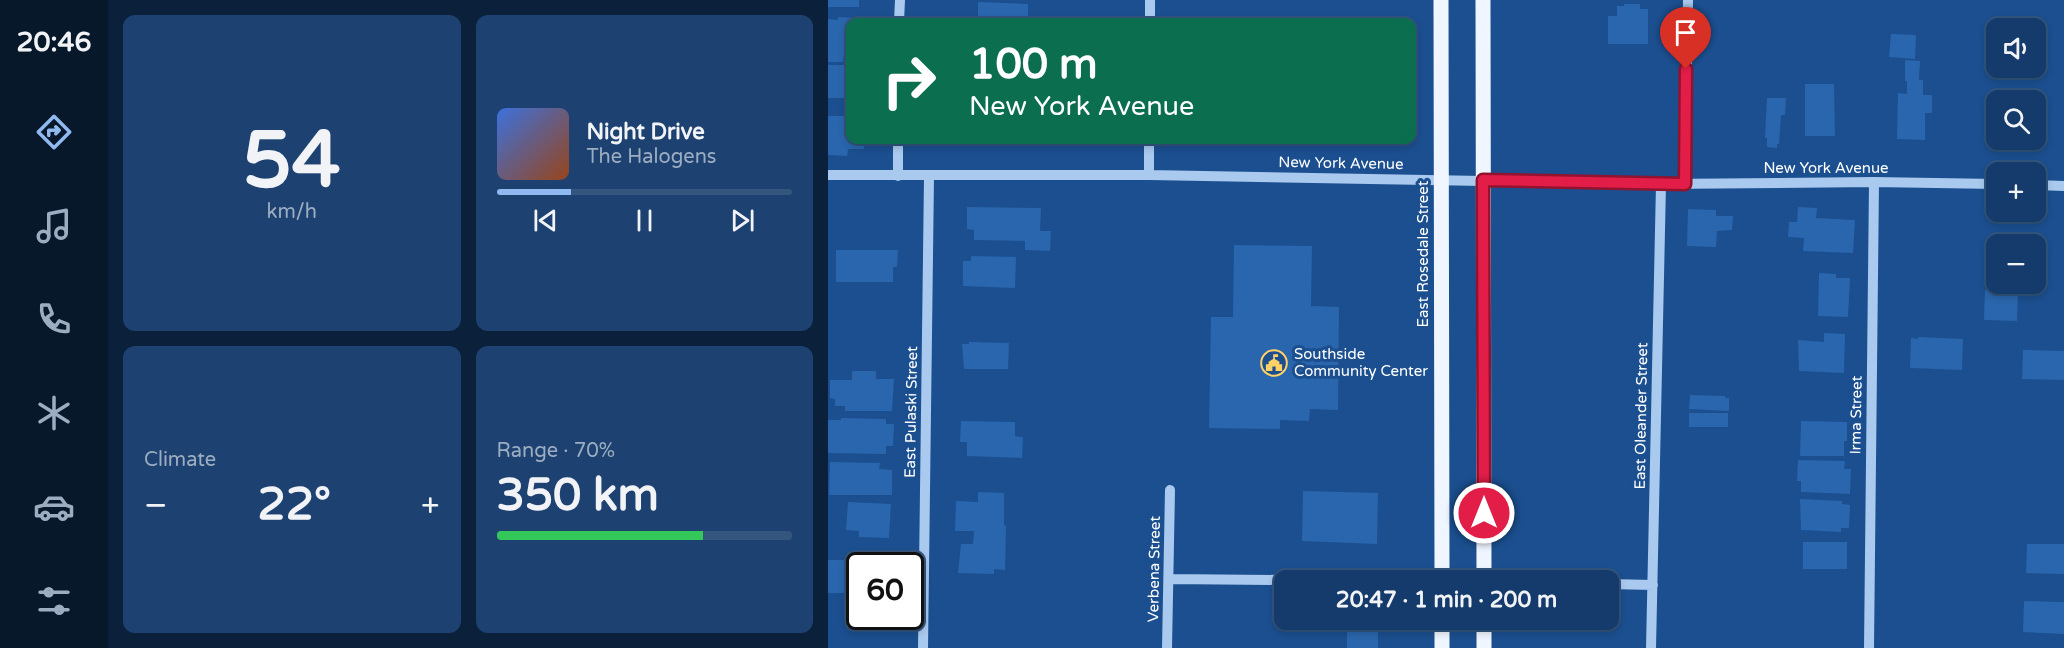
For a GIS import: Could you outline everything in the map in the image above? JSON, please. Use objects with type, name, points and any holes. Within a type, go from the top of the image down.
[{"type":"main road","name":"East Rosedale Street","points":[[1441,0],[1443,570]]},
{"type":"main road","points":[[1483,0],[1484,570]]},
{"type":"main road","points":[[1442,630],[1442,648]]},
{"type":"main road","points":[[1484,630],[1484,648]]},
{"type":"street","points":[[899,18],[900,0]]},
{"type":"street","points":[[1150,0],[1150,18]]},
{"type":"street","points":[[1685,184],[1688,0]]},
{"type":"street","points":[[898,144],[898,176]]},
{"type":"street","points":[[1149,144],[1149,175]]},
{"type":"street","name":"New York Avenue","points":[[828,175],[928,177],[1149,175],[1661,184],[1874,182],[1986,184]]},
{"type":"street","name":"East Pulaski Street","points":[[923,648],[928,177]]},
{"type":"street","name":"Irma Street","points":[[1869,648],[1874,182]]},
{"type":"street","name":"East Oleander Street","points":[[1651,648],[1661,184]]},
{"type":"street","points":[[2046,185],[2064,186]]},
{"type":"street","name":"Verbena Street","points":[[1167,648],[1170,490]]},
{"type":"street","points":[[1169,579],[1274,580]]},
{"type":"street","points":[[1619,584],[1653,585]]},
{"type":"building","points":[[828,0],[859,0],[859,7],[828,7]]},
{"type":"building","points":[[978,2],[1028,4],[1028,18],[978,17]]},
{"type":"building","points":[[1624,4],[1640,4],[1640,9],[1648,9],[1648,44],[1608,44],[1608,16],[1617,16],[1617,6],[1624,6]]},
{"type":"building","points":[[838,17],[857,18],[846,18],[846,53],[844,53],[843,62],[828,62],[828,19],[838,20]]},
{"type":"building","points":[[1891,34],[1916,35],[1915,59],[1889,57]]},
{"type":"building","points":[[1905,60],[1920,61],[1919,80],[1923,80],[1923,95],[1932,95],[1932,113],[1925,113],[1925,140],[1897,139],[1898,93],[1907,94]]},
{"type":"building","points":[[828,65],[846,65],[846,98],[828,98]]},
{"type":"building","points":[[1805,84],[1834,84],[1835,136],[1805,136]]},
{"type":"building","points":[[1767,98],[1786,98],[1785,115],[1781,115],[1777,148],[1767,147],[1767,138],[1765,138]]},
{"type":"building","points":[[828,116],[846,116],[846,144],[864,144],[864,149],[848,149],[847,156],[828,155]]},
{"type":"building","points":[[967,207],[1041,208],[1040,231],[1051,231],[1050,251],[1025,250],[1025,241],[974,240],[974,230],[967,229]]},
{"type":"building","points":[[1798,207],[1817,208],[1816,218],[1855,220],[1853,253],[1803,251],[1804,238],[1788,237],[1789,222],[1797,222]]},
{"type":"building","points":[[1688,209],[1716,210],[1716,216],[1733,216],[1732,230],[1717,231],[1716,247],[1687,246]]},
{"type":"building","name":"Southside Community Center","points":[[1234,245],[1312,246],[1311,306],[1339,307],[1338,410],[1310,409],[1309,421],[1280,420],[1280,429],[1209,428],[1211,317],[1233,317]]},
{"type":"building","points":[[836,250],[898,250],[897,267],[893,267],[893,282],[836,282]]},
{"type":"building","points":[[971,256],[1016,257],[1015,288],[963,286],[963,261],[971,261]]},
{"type":"building","points":[[1819,273],[1836,274],[1836,278],[1850,278],[1848,317],[1818,316]]},
{"type":"building","points":[[1985,290],[1986,294],[2018,294],[2017,321],[1984,320]]},
{"type":"building","points":[[1824,333],[1845,334],[1844,373],[1799,371],[1798,340],[1824,342]]},
{"type":"building","points":[[1918,337],[1963,339],[1962,370],[1910,368],[1911,338],[1918,339]]},
{"type":"building","points":[[969,342],[1009,343],[1008,369],[964,369],[962,344],[969,344]]},
{"type":"building","points":[[2023,350],[2064,351],[2064,380],[2022,379]]},
{"type":"building","points":[[852,371],[876,371],[876,379],[894,379],[892,411],[845,411],[845,406],[835,406],[835,399],[830,398],[830,380],[852,380]]},
{"type":"building","points":[[1690,395],[1725,396],[1729,398],[1729,411],[1689,409]]},
{"type":"building","points":[[1689,413],[1728,413],[1728,427],[1689,427]]},
{"type":"building","points":[[841,418],[886,419],[886,424],[894,424],[893,446],[886,446],[886,454],[828,453],[828,420],[841,420]]},
{"type":"building","points":[[961,421],[1015,422],[1015,436],[1023,437],[1022,458],[967,456],[967,442],[960,442]]},
{"type":"building","points":[[1801,421],[1847,422],[1844,456],[1800,456]]},
{"type":"building","points":[[1798,460],[1845,461],[1844,469],[1851,469],[1850,494],[1801,492],[1801,481],[1797,481]]},
{"type":"building","points":[[830,462],[880,463],[879,469],[892,470],[892,495],[829,495]]},
{"type":"building","points":[[1303,491],[1378,493],[1377,544],[1302,541]]},
{"type":"building","points":[[978,492],[1004,493],[1005,570],[994,569],[994,574],[958,573],[961,544],[973,544],[974,531],[955,531],[956,501],[978,502]]},
{"type":"building","points":[[1800,499],[1842,501],[1842,504],[1850,505],[1849,528],[1841,528],[1841,532],[1801,530]]},
{"type":"building","points":[[848,502],[891,504],[889,538],[859,537],[859,531],[846,530]]},
{"type":"building","points":[[1803,542],[1847,542],[1847,569],[1803,569]]},
{"type":"building","points":[[2027,544],[2064,544],[2064,574],[2026,573]]},
{"type":"building","points":[[828,560],[846,560],[846,593],[828,593]]},
{"type":"building","points":[[2024,601],[2064,602],[2064,634],[2023,632]]},
{"type":"building","points":[[1347,630],[1378,630],[1378,648],[1347,648]]},
{"type":"place","name":"Southside Community Center","points":[[1274,363]]},
{"type":"route","points":[[1484,513],[1483,180],[1685,184],[1686,69]]}]
